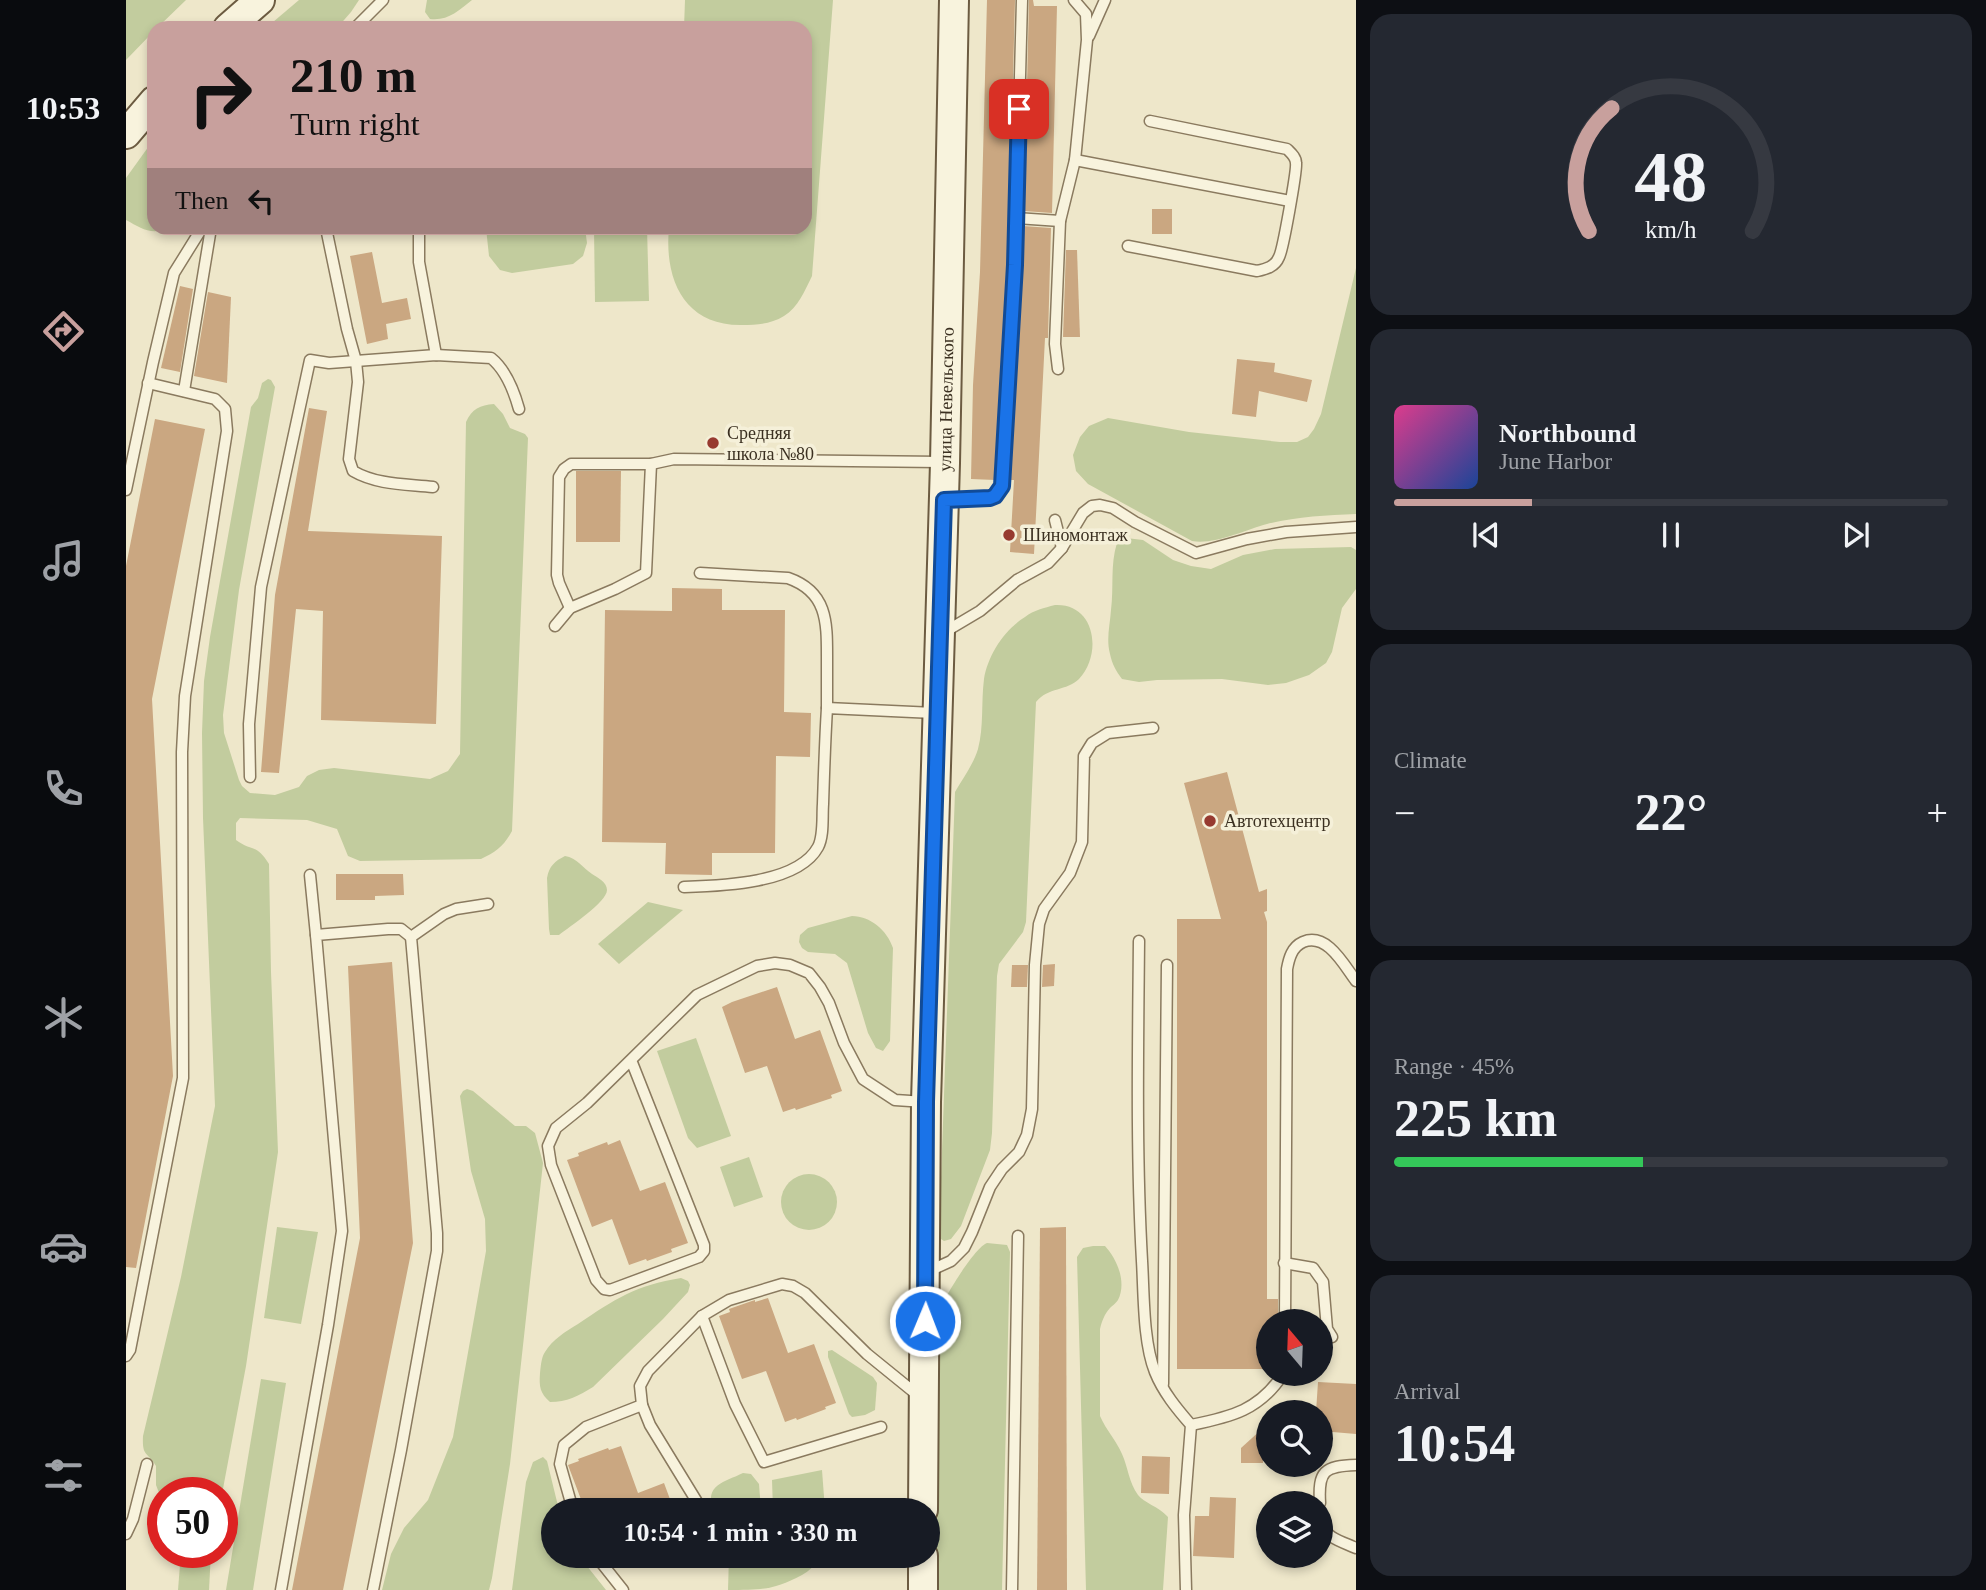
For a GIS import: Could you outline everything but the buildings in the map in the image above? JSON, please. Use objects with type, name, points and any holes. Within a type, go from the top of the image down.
[{"type":"main road","points":[[236,21],[260,0]]},
{"type":"main road","name":"улица Невельского","points":[[922,1498],[926,1102],[945,463],[954,0]]},
{"type":"main road","points":[[126,134],[147,109]]},
{"type":"main road","points":[[923,1568],[923,1590]]},
{"type":"lane","points":[[362,21],[383,0]]},
{"type":"lane","points":[[944,500],[990,498],[995,496],[1002,486],[1016,218],[1022,0]]},
{"type":"lane","points":[[1058,369],[1055,344],[1060,221],[1075,160],[1087,40],[1086,14],[1074,0]]},
{"type":"lane","points":[[1087,40],[1105,0]]},
{"type":"lane","points":[[1128,246],[1257,271],[1271,267],[1279,257],[1297,163],[1294,155],[1287,149],[1150,121]]},
{"type":"lane","points":[[1075,160],[1290,201]]},
{"type":"lane","points":[[1016,218],[1060,221]]},
{"type":"lane","points":[[126,490],[174,273],[198,235]]},
{"type":"lane","points":[[184,391],[209,235]]},
{"type":"lane","points":[[327,235],[356,361],[358,382],[349,459],[354,471],[376,481],[433,487]]},
{"type":"lane","points":[[419,235],[419,262],[436,355]]},
{"type":"lane","points":[[250,777],[249,723],[261,587],[310,360],[329,363],[436,355],[491,358],[501,369],[514,392],[519,410]]},
{"type":"lane","points":[[126,1356],[130,1350],[183,1078],[182,752],[185,696],[227,431],[225,408],[215,399],[148,383]]},
{"type":"lane","points":[[570,608],[557,575],[559,477],[571,464],[651,464],[674,459],[945,463]]},
{"type":"lane","points":[[555,626],[570,608],[646,573],[651,464]]},
{"type":"lane","points":[[940,635],[980,611],[1017,580],[1048,563],[1062,548],[1083,513],[1092,506],[1113,508],[1196,553],[1276,534],[1356,527]]},
{"type":"lane","points":[[1055,520],[1062,548]]},
{"type":"lane","points":[[684,887],[734,885],[787,871],[807,859],[818,847],[822,826],[827,708],[827,621],[819,601],[800,583],[788,578],[700,573]]},
{"type":"lane","points":[[827,708],[938,713]]},
{"type":"lane","points":[[925,1273],[951,1261],[964,1248],[990,1187],[1002,1169],[1019,1152],[1027,1135],[1032,1109],[1034,965],[1039,924],[1044,909],[1070,873],[1082,842],[1084,756],[1092,743],[1108,733],[1153,728]]},
{"type":"lane","points":[[281,1590],[342,1231],[310,875]]},
{"type":"lane","points":[[411,937],[444,914],[456,909],[488,904]]},
{"type":"lane","points":[[316,935],[401,929],[411,937],[436,1219],[437,1251],[373,1590]]},
{"type":"lane","points":[[1285,1309],[1287,969],[1290,955],[1299,944],[1318,940],[1334,951],[1356,981]]},
{"type":"lane","points":[[1139,941],[1138,1187],[1146,1329],[1154,1370],[1174,1406],[1191,1425],[1184,1514],[1186,1590]]},
{"type":"lane","points":[[632,1060],[704,1245],[704,1251],[699,1257],[610,1290],[604,1289],[596,1280],[551,1165],[548,1146],[556,1128],[587,1103],[697,995],[757,966],[775,963],[790,965],[809,973],[829,1003],[856,1069],[863,1079],[895,1100],[926,1102]]},
{"type":"lane","points":[[1163,1388],[1167,965]]},
{"type":"lane","points":[[1012,1590],[1018,1236]]},
{"type":"lane","points":[[1284,1263],[1313,1268],[1323,1282],[1325,1309]]},
{"type":"lane","points":[[695,1498],[650,1425],[642,1405],[640,1386],[648,1371],[702,1316],[729,1300],[782,1284],[793,1286],[805,1293],[867,1354],[923,1399]]},
{"type":"lane","points":[[702,1316],[735,1404],[764,1462],[881,1427]]},
{"type":"lane","points":[[1191,1425],[1223,1419],[1252,1406],[1268,1395],[1274,1386]]},
{"type":"lane","points":[[570,1498],[560,1464],[564,1445],[586,1427],[642,1405]]},
{"type":"lane","points":[[126,1534],[133,1518],[147,1464]]},
{"type":"lane","points":[[1319,1491],[1321,1476],[1329,1469],[1337,1465],[1356,1465]]},
{"type":"lane","points":[[1333,1536],[1356,1548]]},
{"type":"lane","points":[[606,1568],[623,1590]]},
{"type":"green space","points":[[126,0],[186,0],[164,21],[147,21],[147,38],[126,60]]},
{"type":"green space","points":[[299,0],[359,0],[343,21],[274,21]]},
{"type":"green space","points":[[427,0],[472,0],[452,14],[430,19],[425,12]]},
{"type":"green space","points":[[685,0],[833,0],[812,276],[793,308],[779,319],[769,322],[748,325],[722,323],[705,317],[692,308],[675,281],[670,265],[669,235],[812,235],[812,21],[684,21]]},
{"type":"green space","points":[[147,149],[147,230],[126,220],[126,178]]},
{"type":"green space","points":[[487,235],[586,235],[587,243],[583,256],[573,264],[512,273],[500,270],[489,256]]},
{"type":"green space","points":[[594,235],[647,235],[649,301],[595,302]]},
{"type":"green space","points":[[1356,268],[1356,514],[1289,520],[1220,539],[1192,541],[1088,484],[1076,471],[1073,455],[1080,437],[1089,426],[1108,418],[1189,432],[1280,442],[1297,442],[1308,437],[1321,414]]},
{"type":"green space","points":[[268,379],[275,387],[239,590],[223,715],[224,733],[242,786],[250,793],[275,795],[299,787],[307,776],[319,770],[334,768],[430,779],[448,771],[460,754],[466,422],[477,408],[494,404],[510,428],[528,438],[512,831],[499,848],[481,859],[360,861],[348,856],[337,829],[307,820],[240,818],[236,823],[236,840],[257,850],[269,864],[278,1152],[246,1366],[225,1477],[156,1477],[156,1466],[144,1451],[143,1436],[181,1277],[215,1106],[203,818],[204,681],[251,407],[258,398],[262,383]]},
{"type":"green space","points":[[1126,538],[1143,540],[1173,560],[1211,569],[1243,555],[1275,549],[1351,547],[1356,550],[1356,589],[1342,608],[1332,652],[1326,663],[1309,675],[1286,683],[1268,685],[1222,679],[1139,682],[1122,679],[1112,661],[1108,637],[1115,551],[1117,543]]},
{"type":"green space","points":[[1055,605],[1079,612],[1086,621],[1093,644],[1091,656],[1079,679],[1069,686],[1046,694],[1036,702],[1026,922],[1023,932],[999,964],[997,976],[990,1150],[961,1226],[951,1239],[944,1241],[939,1233],[955,792],[978,749],[984,679],[993,652],[1017,622],[1036,611]]},
{"type":"green space","points":[[565,856],[602,880],[607,890],[601,901],[587,914],[559,935],[550,935],[547,878],[553,864]]},
{"type":"green space","points":[[648,902],[683,910],[619,964],[598,944]]},
{"type":"green space","points":[[852,916],[865,918],[877,925],[887,935],[893,948],[890,1041],[883,1051],[876,1048],[868,1033],[847,963],[835,954],[808,952],[799,942],[800,935],[808,928]]},
{"type":"green space","points":[[696,1038],[731,1136],[697,1148],[688,1138],[657,1051]]},
{"type":"green space","points":[[467,1089],[515,1126],[526,1126],[535,1133],[543,1163],[510,1464],[492,1578],[489,1590],[382,1590],[391,1554],[404,1528],[428,1500],[453,1437],[486,1251],[485,1219],[471,1171],[460,1096]]},
{"type":"green space","points":[[749,1157],[763,1197],[734,1207],[720,1167]]},
{"type":"green space","points":[[804,1174],[814,1174],[829,1182],[835,1191],[835,1213],[829,1222],[814,1230],[804,1230],[786,1218],[781,1207],[781,1197],[793,1179]]},
{"type":"green space","points":[[277,1227],[318,1232],[301,1324],[264,1318]]},
{"type":"green space","points":[[987,1243],[1007,1245],[1010,1252],[1002,1590],[935,1590],[935,1568],[940,1568],[940,1498],[935,1498],[937,1320],[942,1305],[960,1274]]},
{"type":"green space","points":[[1105,1246],[1117,1264],[1121,1278],[1121,1293],[1106,1313],[1100,1329],[1100,1416],[1120,1449],[1138,1495],[1168,1517],[1163,1590],[1086,1590],[1077,1257],[1083,1248]]},
{"type":"green space","points":[[681,1278],[690,1285],[688,1292],[593,1387],[567,1400],[550,1402],[547,1399],[540,1386],[541,1365],[545,1352],[555,1340],[627,1294]]},
{"type":"green space","points":[[832,1350],[873,1377],[877,1383],[875,1410],[852,1417],[849,1414],[828,1357],[828,1351]]},
{"type":"green space","points":[[261,1379],[286,1383],[253,1590],[226,1590],[230,1568],[238,1568],[238,1518]]},
{"type":"green space","points":[[543,1457],[547,1461],[556,1498],[541,1498],[541,1568],[589,1568],[606,1590],[512,1590],[526,1482],[533,1462]]},
{"type":"green space","points":[[822,1470],[824,1498],[773,1498],[772,1480]]},
{"type":"green space","points":[[743,1473],[751,1474],[759,1484],[760,1498],[711,1498],[714,1490],[723,1482]]},
{"type":"green space","points":[[180,1568],[210,1568],[209,1590],[178,1590]]},
{"type":"green space","points":[[729,1568],[812,1568],[783,1584],[759,1589],[728,1590]]},
{"type":"place","name":"Средняя школа №80","points":[[713,443]]},
{"type":"place","name":"Шиномонтаж","points":[[1009,535]]},
{"type":"place","name":"Автотехцентр","points":[[1210,821]]},
{"type":"route","points":[[925,1321],[926,1102],[944,500],[990,498],[995,496],[1002,486],[1015,265],[1019,109]]}]
